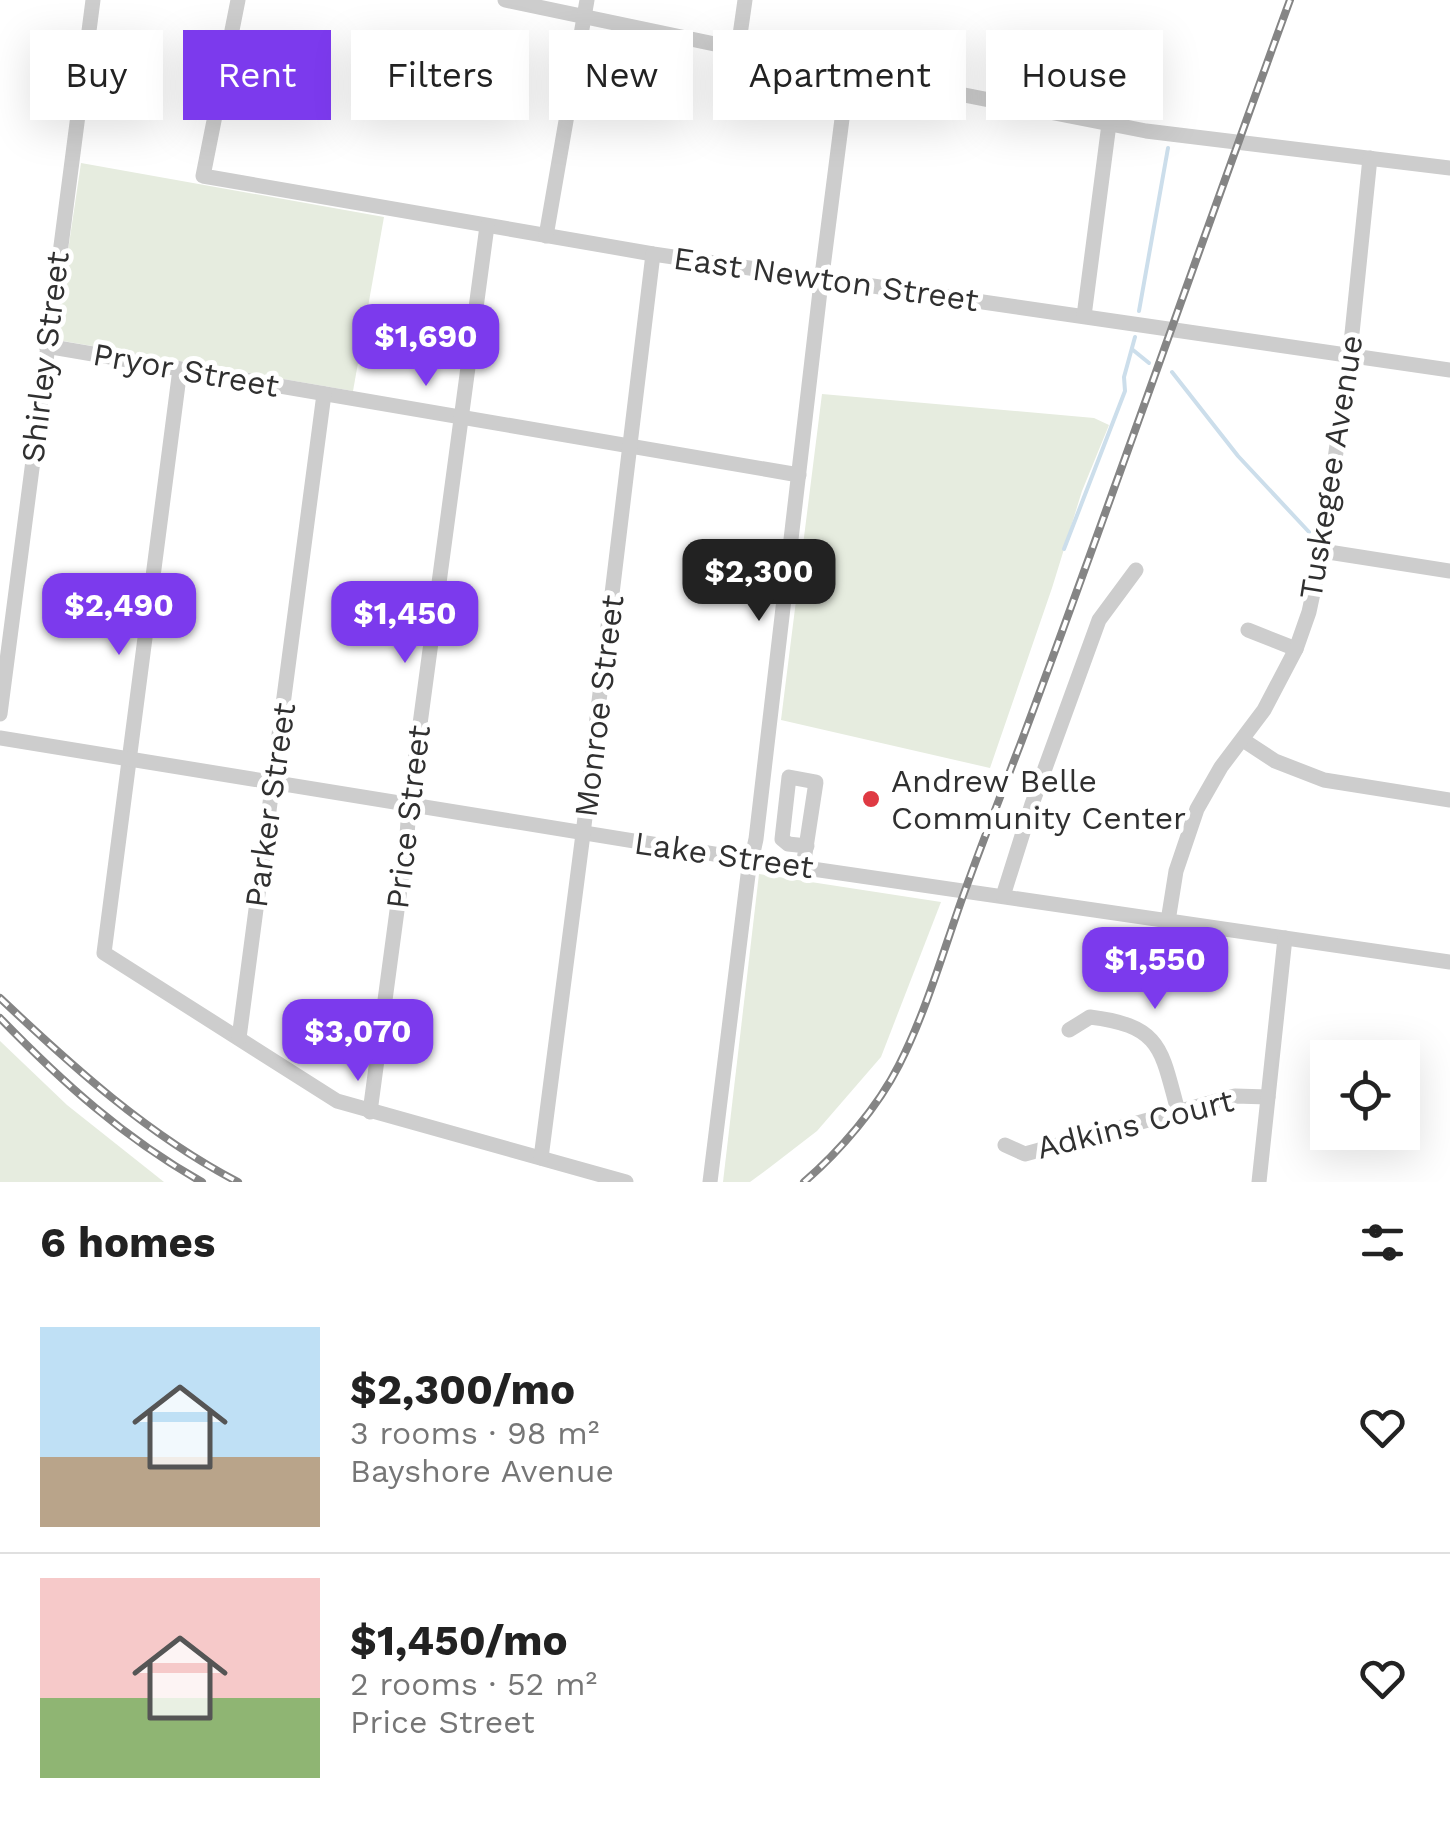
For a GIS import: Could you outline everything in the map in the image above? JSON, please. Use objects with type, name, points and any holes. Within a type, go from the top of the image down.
[{"type":"street","name":"Shirley Street","points":[[0,714],[93,0]]},
{"type":"street","name":"East Newton Street","points":[[238,0],[203,176],[652,254],[1450,370]]},
{"type":"street","points":[[505,0],[586,8],[713,42]]},
{"type":"street","points":[[741,30],[745,0]]},
{"type":"street","points":[[546,236],[586,8]]},
{"type":"street","points":[[966,96],[1146,131],[1450,168]]},
{"type":"street","points":[[710,1182],[764,773],[842,120]]},
{"type":"street","points":[[1084,316],[1109,124]]},
{"type":"street","name":"Tuskegee Avenue","points":[[1168,920],[1176,871],[1197,809],[1221,767],[1264,710],[1296,649],[1309,612],[1322,551],[1350,354],[1370,158]]},
{"type":"street","name":"Price Street","points":[[370,1112],[488,226]]},
{"type":"street","name":"Monroe Street","points":[[541,1158],[652,254]]},
{"type":"street","name":"Pryor Street","points":[[46,346],[799,475]]},
{"type":"street","points":[[180,369],[104,953],[338,1101],[626,1182]]},
{"type":"street","name":"Parker Street","points":[[239,1038],[324,394]]},
{"type":"street","points":[[1322,551],[1450,571]]},
{"type":"street","points":[[1003,896],[1032,804],[1100,620],[1136,570]]},
{"type":"street","points":[[1248,630],[1296,649]]},
{"type":"street","name":"Lake Street","points":[[0,738],[751,860],[1450,962]]},
{"type":"street","points":[[1242,740],[1275,761],[1324,780],[1450,800]]},
{"type":"street","points":[[764,773],[816,782],[804,867]]},
{"type":"street","points":[[788,777],[782,839],[788,844],[806,846]]},
{"type":"street","points":[[1259,1182],[1285,938]]},
{"type":"street","points":[[1069,1030],[1090,1017],[1118,1020],[1146,1034],[1164,1058],[1178,1112]]},
{"type":"street","name":"Adkins Court","points":[[1004,1144],[1026,1154],[1235,1096],[1268,1097]]},
{"type":"shaded area","points":[[81,163],[384,217],[353,391],[63,341],[56,332]]},
{"type":"shaded area","points":[[822,394],[1094,418],[1109,425],[1082,491],[990,768],[781,720]]},
{"type":"shaded area","points":[[759,874],[941,902],[881,1057],[817,1131],[750,1182],[723,1182]]},
{"type":"shaded area","points":[[0,1041],[67,1105],[164,1182],[0,1182]]},
{"type":"waterway","points":[[1139,311],[1168,148]]},
{"type":"waterway","points":[[1064,549],[1125,391],[1124,377],[1135,337]]},
{"type":"waterway","points":[[1133,350],[1149,363]]},
{"type":"waterway","points":[[1172,372],[1238,456],[1309,532]]},
{"type":"railway","points":[[804,1182],[869,1113],[899,1065],[918,1024],[1290,0]]},
{"type":"railway","points":[[0,998],[142,1121],[238,1182]]},
{"type":"railway","points":[[0,1018],[95,1108],[146,1147],[202,1182]]},
{"type":"place","name":"Andrew Belle Community Center","points":[[871,799]]}]
